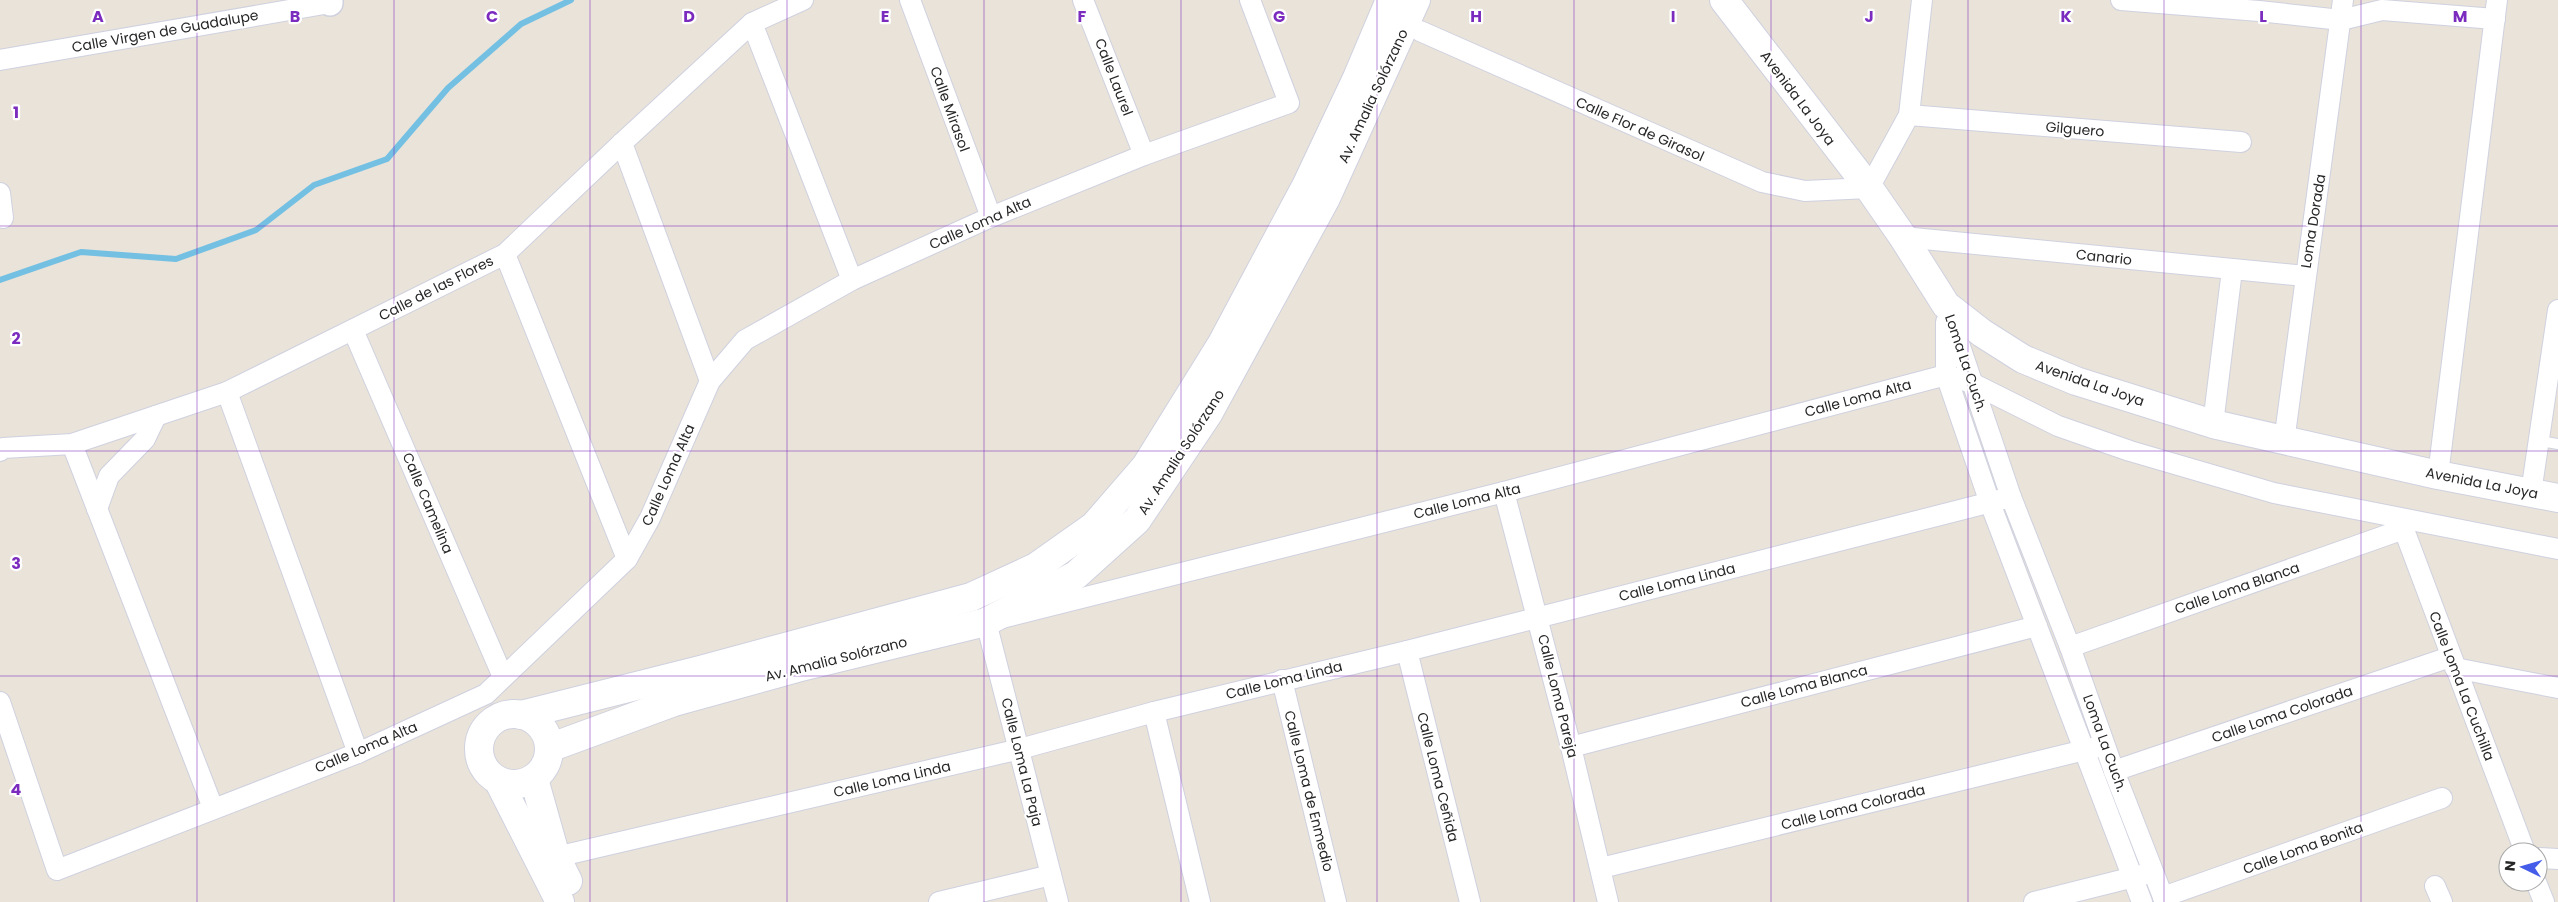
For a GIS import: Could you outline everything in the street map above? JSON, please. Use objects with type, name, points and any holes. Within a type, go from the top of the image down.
[{"type":"main road","name":"Av. Amalia Solórzano","points":[[521,715],[971,598],[1036,566],[1094,526],[1146,466],[1221,346],[1307,184],[1357,78],[1390,0]]},
{"type":"main road","name":"Av. Amalia Solórzano","points":[[550,748],[674,702],[797,668],[986,622],[1076,575],[1137,520],[1208,414],[1326,198],[1416,0]]},
{"type":"main road","name":"Avenida La Joya","points":[[1724,0],[1869,188],[1903,236],[1946,305],[1982,334],[2022,359],[2076,381],[2213,424],[2284,442],[2558,498]]},
{"type":"main road","points":[[510,714],[532,719],[547,736],[550,748],[548,760],[534,779],[523,784],[511,785],[499,782],[482,765],[479,743],[483,732],[499,717],[510,714]]},
{"type":"main road","points":[[534,779],[556,857],[579,902]]},
{"type":"main road","points":[[499,782],[560,902]]},
{"type":"street","name":"Calle de las Flores","points":[[0,451],[3,448],[72,444],[227,392],[505,254],[622,142],[752,23],[803,0]]},
{"type":"street","name":"Calle Mirasol","points":[[910,0],[991,217]]},
{"type":"street","name":"Calle Laurel","points":[[1084,0],[1144,155]]},
{"type":"street","name":"Calle Loma Alta","points":[[0,702],[58,870],[212,808],[358,753],[486,694],[627,559],[650,518],[710,381],[746,340],[852,280],[991,217],[1144,155],[1289,103],[1250,0]]},
{"type":"street","points":[[1869,188],[1909,115],[1922,0]]},
{"type":"street","points":[[2122,0],[2259,10],[2340,20],[2382,10],[2496,10],[2438,475]]},
{"type":"street","name":"Loma Dorada","points":[[2284,442],[2343,0]]},
{"type":"street","points":[[2363,0],[2382,10]]},
{"type":"street","name":"Calle Virgen de Guadalupe","points":[[0,60],[330,1]]},
{"type":"street","points":[[752,23],[852,280]]},
{"type":"street","name":"Calle Flor de Girasol","points":[[1420,31],[1762,182],[1805,191],[1869,188]]},
{"type":"street","name":"Gilguero","points":[[1909,115],[2241,142]]},
{"type":"street","points":[[622,142],[710,381]]},
{"type":"street","points":[[0,193],[3,218]]},
{"type":"street","name":"Canario","points":[[1903,236],[2305,276]]},
{"type":"street","points":[[505,254],[627,559]]},
{"type":"street","points":[[2213,424],[2232,270]]},
{"type":"street","name":"Loma La Cuch.","points":[[1946,305],[1946,375],[1990,503],[2142,902]]},
{"type":"street","name":"Loma La Cuch.","points":[[1946,305],[2011,497],[2070,647],[2114,771],[2155,872],[2164,900]]},
{"type":"street","points":[[2531,493],[2549,442],[2558,310]]},
{"type":"street","name":"Calle Camelina","points":[[353,330],[503,677]]},
{"type":"street","points":[[1946,375],[1972,383],[2058,426],[2130,451],[2274,493],[2402,524],[2558,549]]},
{"type":"street","name":"Calle Loma Alta","points":[[986,622],[1504,492],[1946,375]]},
{"type":"street","points":[[227,392],[358,753]]},
{"type":"street","points":[[97,509],[109,476],[145,439],[156,416]]},
{"type":"street","points":[[72,444],[212,808]]},
{"type":"street","name":"Calle Loma Pareja","points":[[1504,492],[1571,747],[1608,902]]},
{"type":"street","name":"Calle Loma Linda","points":[[556,857],[1020,749],[1154,712],[1407,651],[2011,497]]},
{"type":"street","name":"Calle Loma Blanca","points":[[2070,647],[2402,524]]},
{"type":"street","name":"Calle Loma La Cuchilla","points":[[2402,524],[2452,662],[2521,842]]},
{"type":"street","name":"Calle Loma La Paja","points":[[986,622],[1058,902]]},
{"type":"street","name":"Calle Loma Blanca","points":[[1571,747],[2037,626]]},
{"type":"street","name":"Calle Loma Ceñida","points":[[1407,651],[1470,902]]},
{"type":"street","name":"Calle Loma Colorada","points":[[2114,771],[2452,662],[2558,688]]},
{"type":"street","name":"Calle Loma de Enmedio","points":[[1282,680],[1336,902]]},
{"type":"street","points":[[1154,712],[1200,902]]},
{"type":"street","name":"Calle Loma Colorada","points":[[1601,868],[2105,745]]},
{"type":"street","name":"Calle Loma Bonita","points":[[2164,900],[2442,798]]},
{"type":"street","points":[[2034,902],[2155,872]]},
{"type":"street","points":[[939,902],[1051,875]]},
{"type":"waterway","points":[[0,280],[81,252],[176,259],[256,230],[314,185],[387,159],[448,88],[521,24],[571,0]]}]
